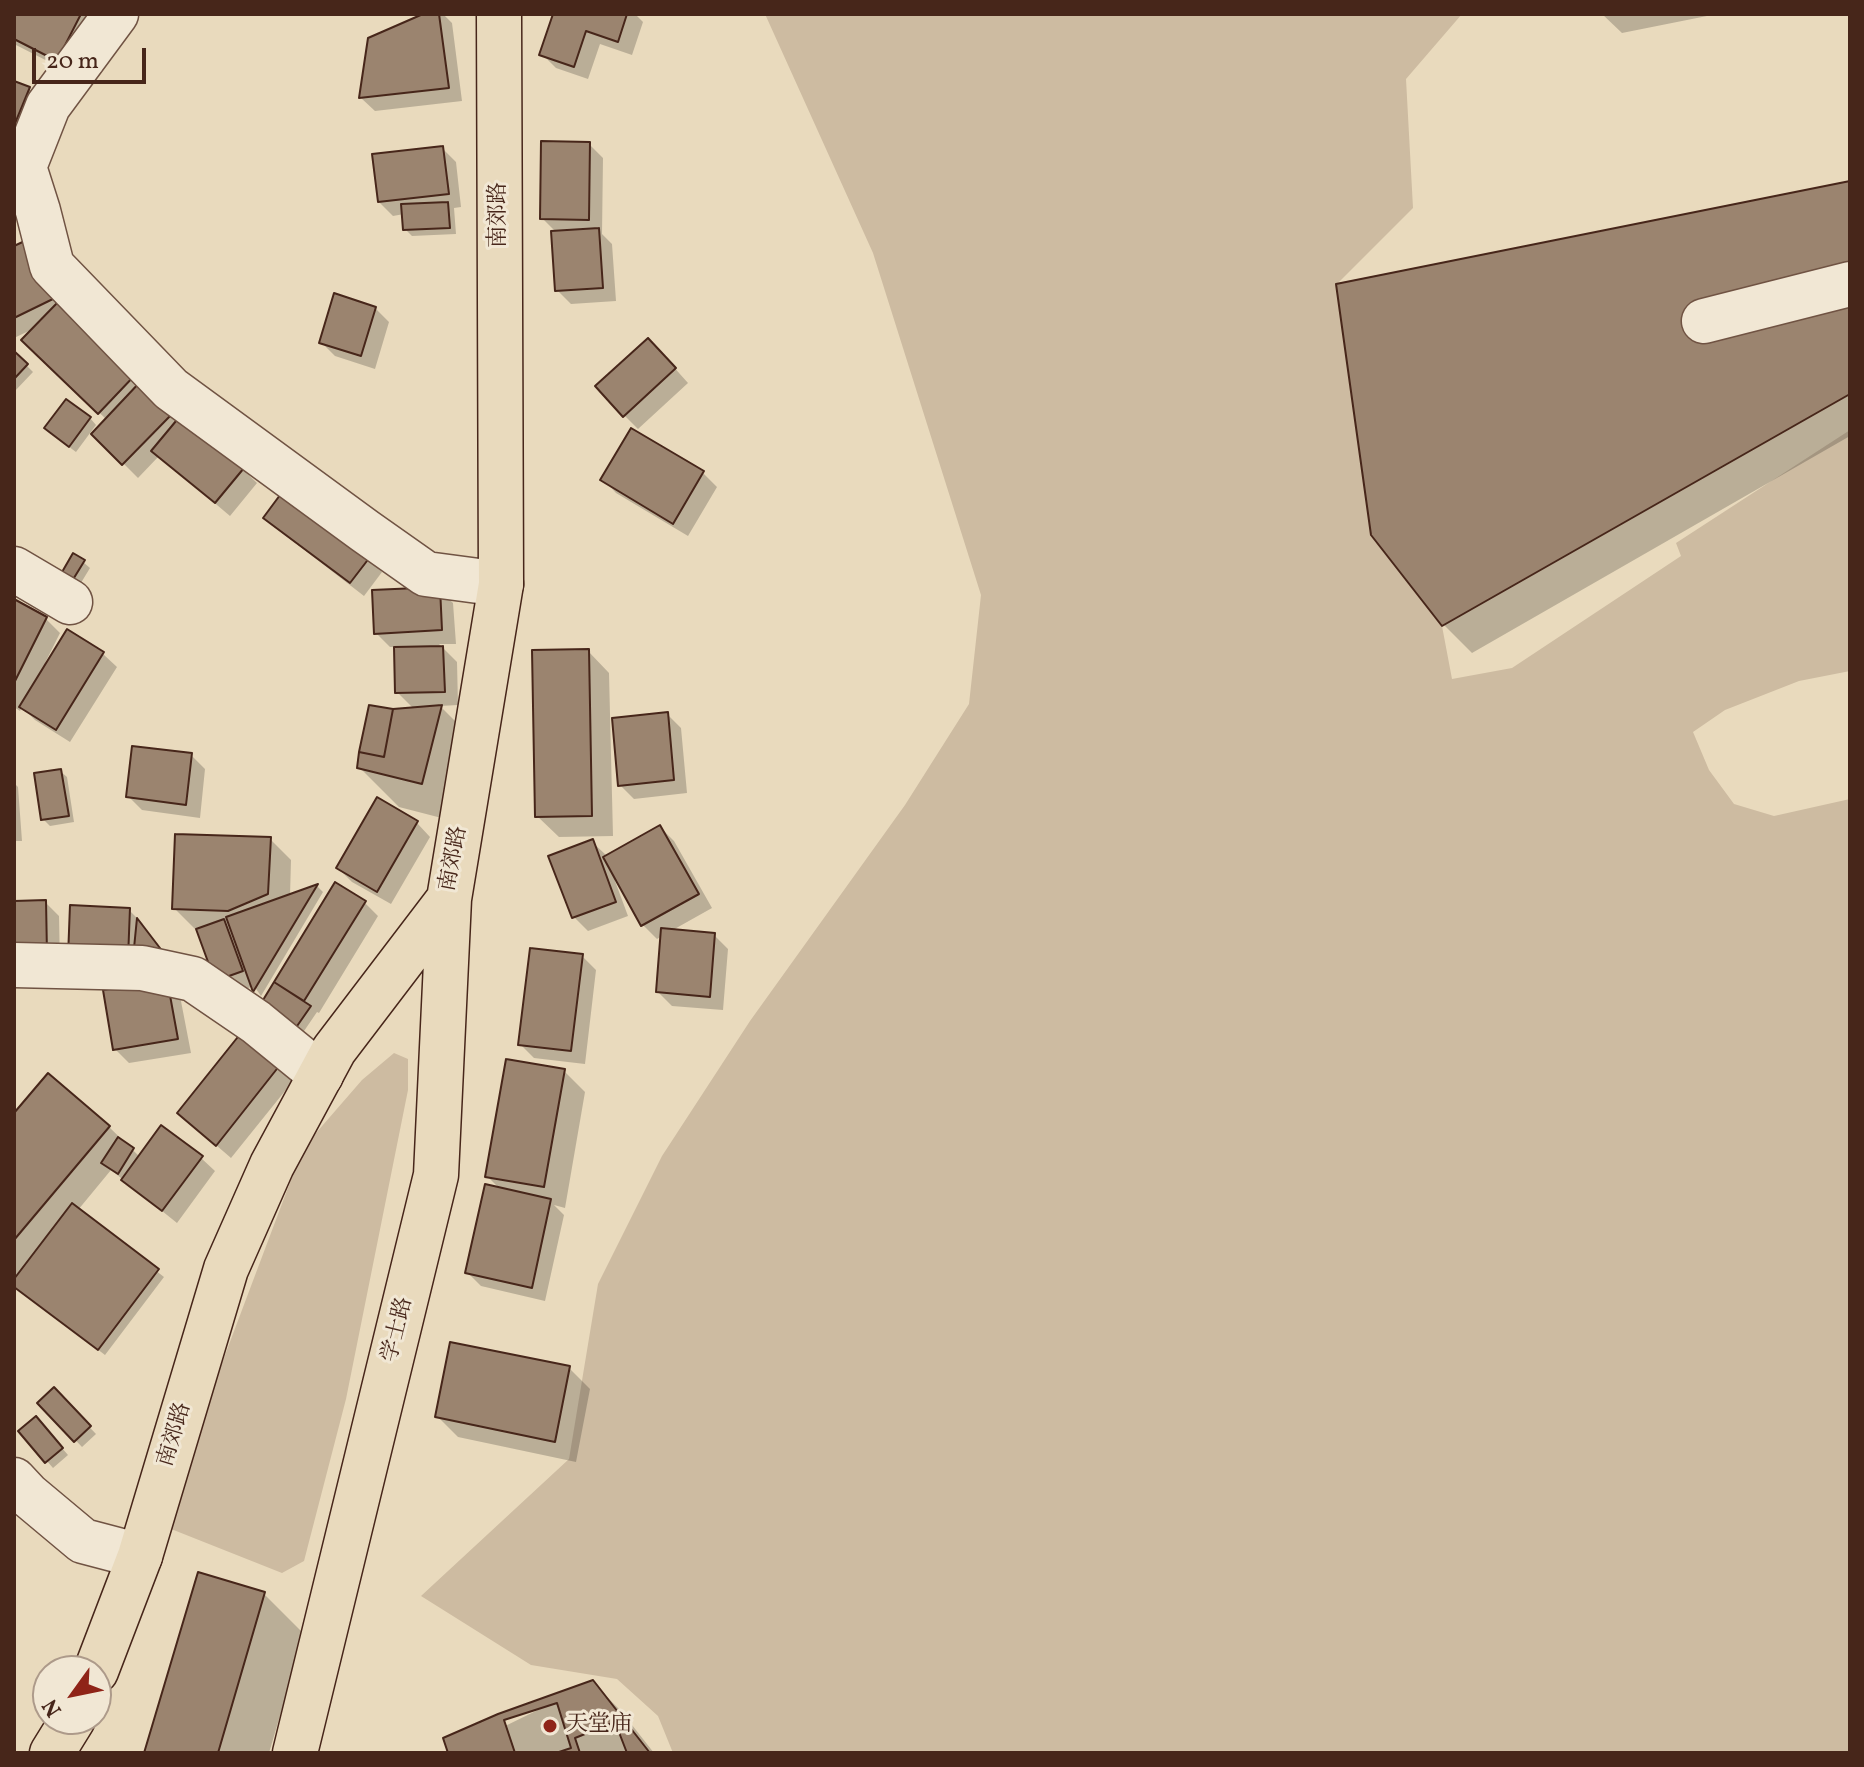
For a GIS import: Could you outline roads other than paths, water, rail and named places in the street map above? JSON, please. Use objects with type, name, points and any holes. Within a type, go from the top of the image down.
[{"type":"main road","name":"南郊路","points":[[102,1655],[140,1556],[226,1269],[272,1165],[334,1050],[449,899],[501,584],[499,14]]},
{"type":"main road","name":"学士路","points":[[295,1753],[436,1175],[449,899]]},
{"type":"main road","points":[[52,1753],[63,1735]]},
{"type":"street","points":[[116,14],[48,106],[24,167],[52,266],[171,389],[365,531],[426,574],[501,584]]},
{"type":"street","points":[[1704,321],[1850,284]]},
{"type":"street","points":[[14,569],[70,602]]},
{"type":"street","points":[[14,965],[142,968],[193,979],[256,1022],[321,1075]]},
{"type":"street","points":[[14,1480],[83,1541],[140,1556]]},
{"type":"place","name":"天堂庙","points":[[550,1726]]}]
